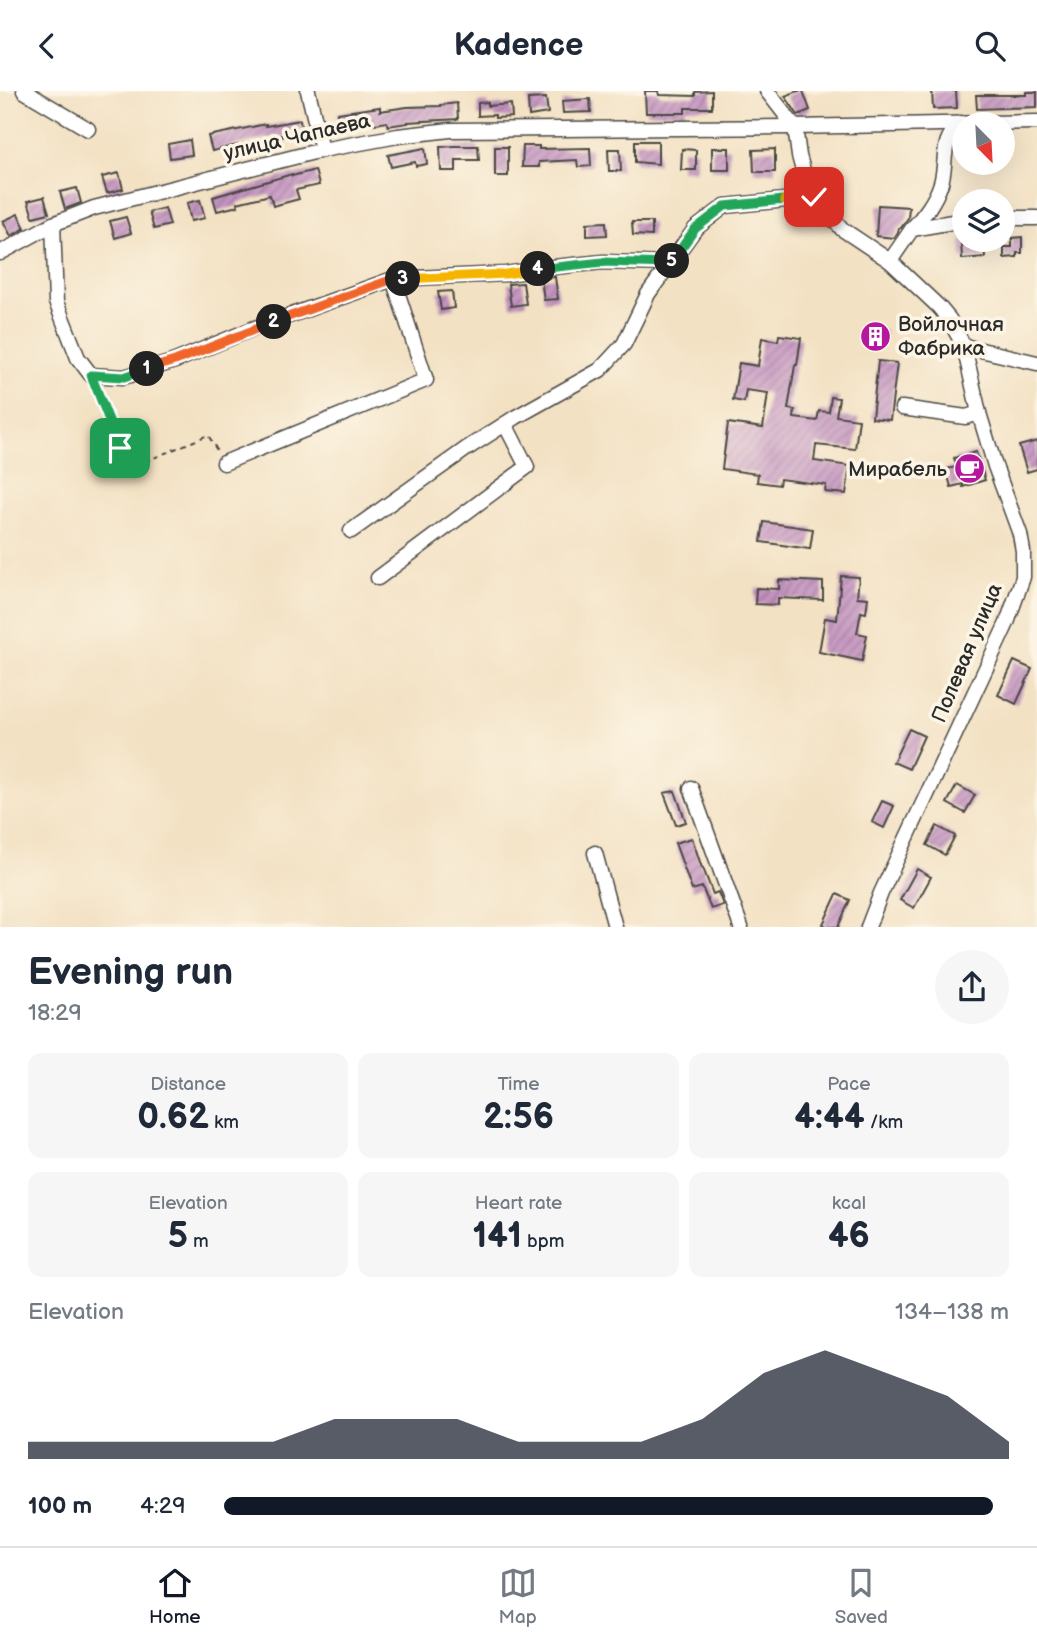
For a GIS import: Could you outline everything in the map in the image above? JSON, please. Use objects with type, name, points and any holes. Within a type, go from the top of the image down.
[{"type":"street","points":[[24,91],[88,129]]},
{"type":"street","points":[[308,91],[322,150]]},
{"type":"street","points":[[769,92],[795,127]]},
{"type":"street","name":"улица Чапаева","points":[[1015,122],[1037,122]]},
{"type":"street","name":"улица Чапаева","points":[[0,253],[53,224],[94,208],[322,150],[398,136],[450,129],[952,123]]},
{"type":"street","name":"Полевая улица","points":[[795,127],[799,156],[814,197],[842,229],[890,261],[949,319],[964,346],[979,413],[995,467],[1020,534],[1024,561],[1023,577],[1007,623],[867,926]]},
{"type":"street","points":[[890,261],[931,207],[941,182],[945,146],[952,130]]},
{"type":"street","points":[[351,531],[466,449],[600,370],[624,344],[648,294],[695,229],[725,206],[814,197]]},
{"type":"street","points":[[1015,218],[1037,218]]},
{"type":"street","points":[[912,229],[952,222]]},
{"type":"street","points":[[53,224],[56,302],[78,358],[91,375],[124,377],[175,361],[393,279],[506,274],[603,262],[670,264]]},
{"type":"street","points":[[224,463],[426,380],[393,279]]},
{"type":"street","points":[[964,346],[1037,363]]},
{"type":"street","points":[[902,408],[965,417],[979,413]]},
{"type":"street","points":[[378,578],[527,467],[505,424]]},
{"type":"street","points":[[1023,577],[1037,583]]},
{"type":"street","points":[[691,788],[741,926]]},
{"type":"street","points":[[595,853],[615,926]]},
{"type":"path","points":[[91,375],[120,448],[137,465],[208,435],[224,463]]},
{"type":"building","points":[[645,91],[658,91],[659,95],[695,96],[695,92],[712,91],[712,108],[685,108],[685,113],[646,113]]},
{"type":"building","points":[[803,91],[810,110],[798,115],[785,96]]},
{"type":"building","points":[[932,91],[956,91],[957,108],[933,109]]},
{"type":"building","points":[[1026,92],[1037,92],[1037,107],[977,109],[976,95],[1026,95]]},
{"type":"building","points":[[546,98],[548,113],[529,116],[528,99]]},
{"type":"building","points":[[590,99],[591,112],[563,113],[562,101]]},
{"type":"building","points":[[488,102],[488,106],[511,104],[512,117],[478,116],[478,103]]},
{"type":"building","points":[[457,103],[458,119],[388,126],[387,122],[340,129],[337,113],[380,107],[380,111]]},
{"type":"building","points":[[300,120],[302,133],[281,135],[212,151],[208,136],[266,124]]},
{"type":"building","points":[[190,140],[192,155],[170,158],[168,144]]},
{"type":"building","points":[[635,141],[658,141],[658,164],[635,162]]},
{"type":"building","points":[[478,146],[479,160],[456,160],[456,171],[441,171],[440,147]]},
{"type":"building","points":[[523,146],[539,146],[539,149],[590,148],[591,166],[578,167],[577,160],[539,162],[539,167],[522,167]]},
{"type":"building","points":[[495,147],[508,147],[508,176],[495,176]]},
{"type":"building","points":[[425,148],[427,164],[416,166],[415,162],[391,167],[388,155]]},
{"type":"building","points":[[712,148],[729,148],[729,170],[712,170]]},
{"type":"building","points":[[608,149],[620,149],[621,171],[609,171]]},
{"type":"building","points":[[682,149],[696,150],[696,170],[681,170]]},
{"type":"building","points":[[775,149],[775,172],[754,172],[753,150]]},
{"type":"building","points":[[315,170],[319,185],[296,190],[299,199],[273,206],[270,195],[217,211],[213,197]]},
{"type":"building","points":[[119,173],[123,189],[107,193],[102,177]]},
{"type":"building","points":[[77,188],[81,203],[65,209],[60,192]]},
{"type":"building","points":[[44,197],[49,213],[33,217],[28,201]]},
{"type":"building","points":[[200,200],[205,218],[191,221],[187,203]]},
{"type":"building","points":[[878,205],[909,207],[908,218],[894,238],[876,236]]},
{"type":"building","points":[[165,208],[170,225],[154,229],[149,212]]},
{"type":"building","points":[[18,214],[25,228],[11,236],[3,221]]},
{"type":"building","points":[[126,217],[131,233],[115,238],[110,221]]},
{"type":"building","points":[[606,222],[607,235],[587,236],[587,223]]},
{"type":"building","points":[[632,222],[652,222],[652,236],[633,235]]},
{"type":"building","points":[[1022,237],[1022,253],[1017,253],[1017,257],[1004,258],[1004,252],[1015,252],[1015,238]]},
{"type":"building","points":[[962,252],[985,252],[985,257],[962,259]]},
{"type":"building","points":[[555,277],[558,299],[544,300],[541,279]]},
{"type":"building","points":[[523,283],[526,304],[511,306],[508,284]]},
{"type":"building","points":[[452,291],[454,308],[441,310],[438,292]]},
{"type":"building","name":"Войлочная Фабрика","points":[[866,327],[886,331],[883,345],[863,341]]},
{"type":"building","points":[[779,335],[801,338],[788,409],[795,410],[794,418],[817,421],[819,411],[829,412],[831,397],[839,398],[836,416],[859,419],[855,449],[816,445],[814,461],[850,466],[846,494],[825,492],[826,485],[780,479],[779,485],[757,482],[758,474],[722,469],[728,423],[763,428],[768,393],[746,390],[744,402],[733,400],[739,363],[758,366],[762,338],[778,341]]},
{"type":"building","points":[[878,361],[897,363],[890,420],[872,418]]},
{"type":"building","points":[[1037,441],[1037,469],[1027,472],[1019,446]]},
{"type":"building","name":"Мирабель","points":[[976,452],[985,480],[963,487],[963,484],[951,487],[946,469],[957,467],[954,458]]},
{"type":"building","points":[[764,522],[813,529],[810,549],[761,542]]},
{"type":"building","points":[[841,576],[859,577],[857,597],[868,598],[866,613],[861,612],[857,633],[867,635],[862,661],[819,652],[825,618],[837,620]]},
{"type":"building","points":[[779,580],[823,582],[823,600],[778,598],[778,605],[755,604],[756,588],[779,589]]},
{"type":"building","points":[[1014,661],[1032,669],[1016,704],[998,695]]},
{"type":"building","points":[[909,729],[924,736],[909,769],[893,762]]},
{"type":"building","points":[[957,785],[975,795],[965,813],[947,803]]},
{"type":"building","points":[[675,791],[686,822],[676,825],[664,793]]},
{"type":"building","points":[[882,801],[894,806],[884,828],[872,822]]},
{"type":"building","points":[[937,826],[955,836],[945,855],[927,845]]},
{"type":"building","points":[[692,838],[713,894],[718,892],[723,905],[711,909],[702,887],[692,890],[675,843]]},
{"type":"building","points":[[917,869],[931,877],[914,908],[900,900]]},
{"type":"building","points":[[837,894],[850,900],[838,927],[828,927],[823,924]]},
{"type":"place","name":"Войлочная Фабрика","points":[[875,336]]},
{"type":"place","name":"Мирабель","points":[[970,469]]},
{"type":"route","points":[[120,448],[91,375],[124,377],[175,361],[393,279],[506,274],[603,262],[670,264],[695,229],[725,206],[814,197]]}]
